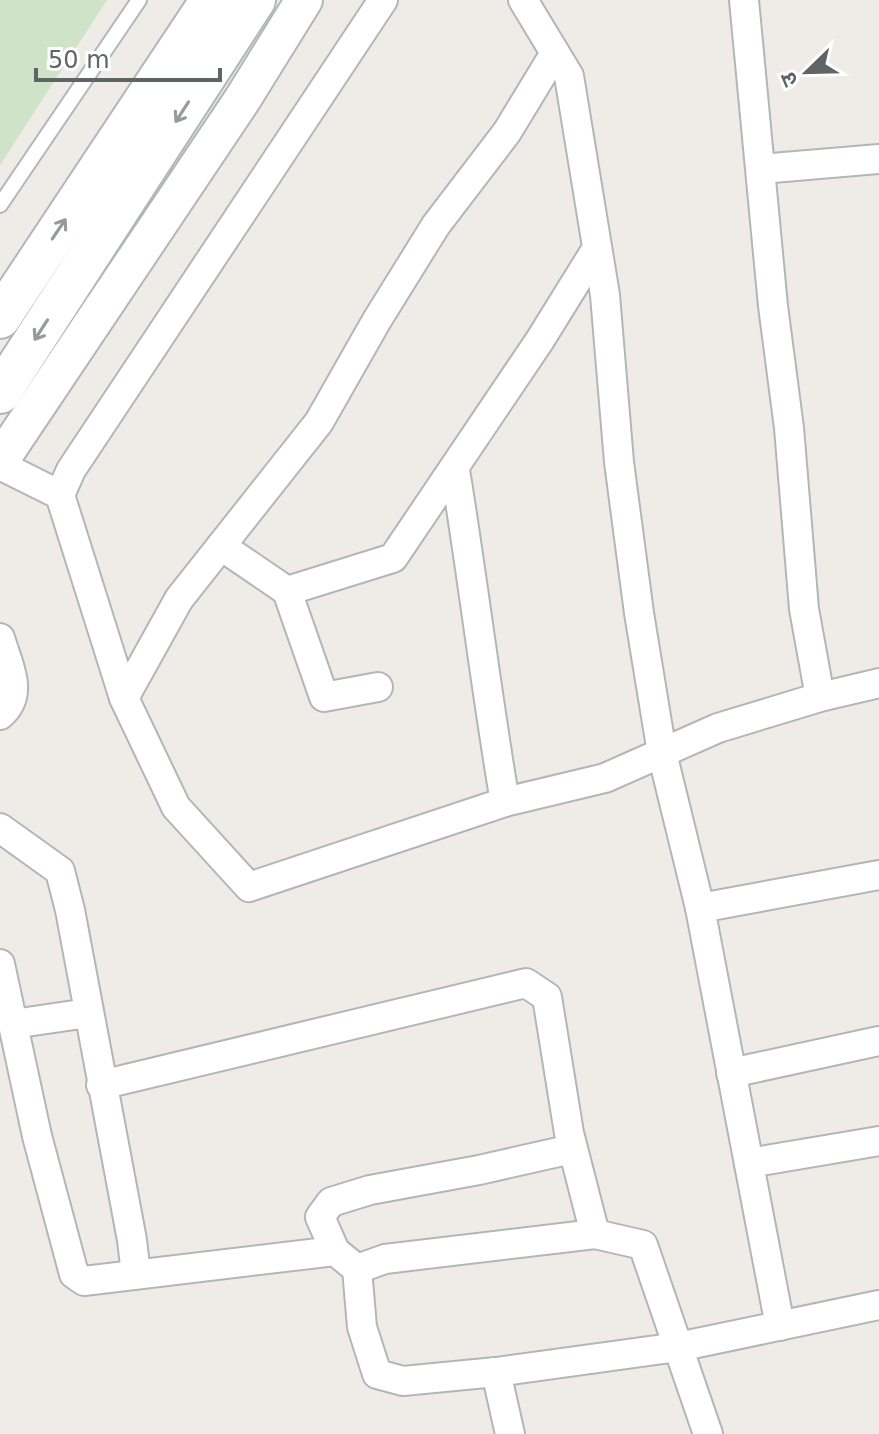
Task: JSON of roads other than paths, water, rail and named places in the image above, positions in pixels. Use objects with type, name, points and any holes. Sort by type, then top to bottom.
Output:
[{"type":"main road","points":[[0,318],[211,0]]},
{"type":"main road","points":[[0,393],[255,0]]},
{"type":"street","points":[[60,495],[0,463],[242,100],[304,0]]},
{"type":"street","points":[[383,0],[71,470],[60,495],[124,698],[176,807],[249,887],[505,802],[605,778],[718,728],[879,683]]},
{"type":"street","points":[[523,0],[569,76],[605,295],[625,508],[662,753],[700,908],[780,1326]]},
{"type":"street","points":[[744,0],[773,306],[789,428],[804,609],[820,697]]},
{"type":"street","points":[[124,698],[179,599],[319,422],[436,225],[507,132],[555,53]]},
{"type":"street","points":[[761,169],[879,159]]},
{"type":"street","points":[[287,591],[393,558],[455,470],[597,248]]},
{"type":"street","points":[[455,470],[505,802]]},
{"type":"street","points":[[221,546],[287,591],[324,697],[378,687]]},
{"type":"street","points":[[0,638],[14,691],[11,706],[0,715]]},
{"type":"street","points":[[0,828],[60,871],[70,910],[136,1274]]},
{"type":"street","points":[[700,908],[879,875]]},
{"type":"street","points":[[0,964],[37,1136],[74,1274],[84,1281],[136,1274],[385,1259],[595,1234],[643,1245],[708,1434]]},
{"type":"street","points":[[101,1085],[526,983],[547,997],[572,1149],[595,1234]]},
{"type":"street","points":[[13,1024],[88,1013]]},
{"type":"street","points":[[731,1073],[879,1041]]},
{"type":"street","points":[[749,1163],[879,1141]]},
{"type":"street","points":[[572,1149],[370,1190],[331,1202],[320,1217],[346,1260],[377,1374],[403,1381],[496,1372],[678,1347],[879,1305]]},
{"type":"street","points":[[496,1372],[510,1434]]},
{"type":"lane","points":[[0,205],[139,0]]}]
